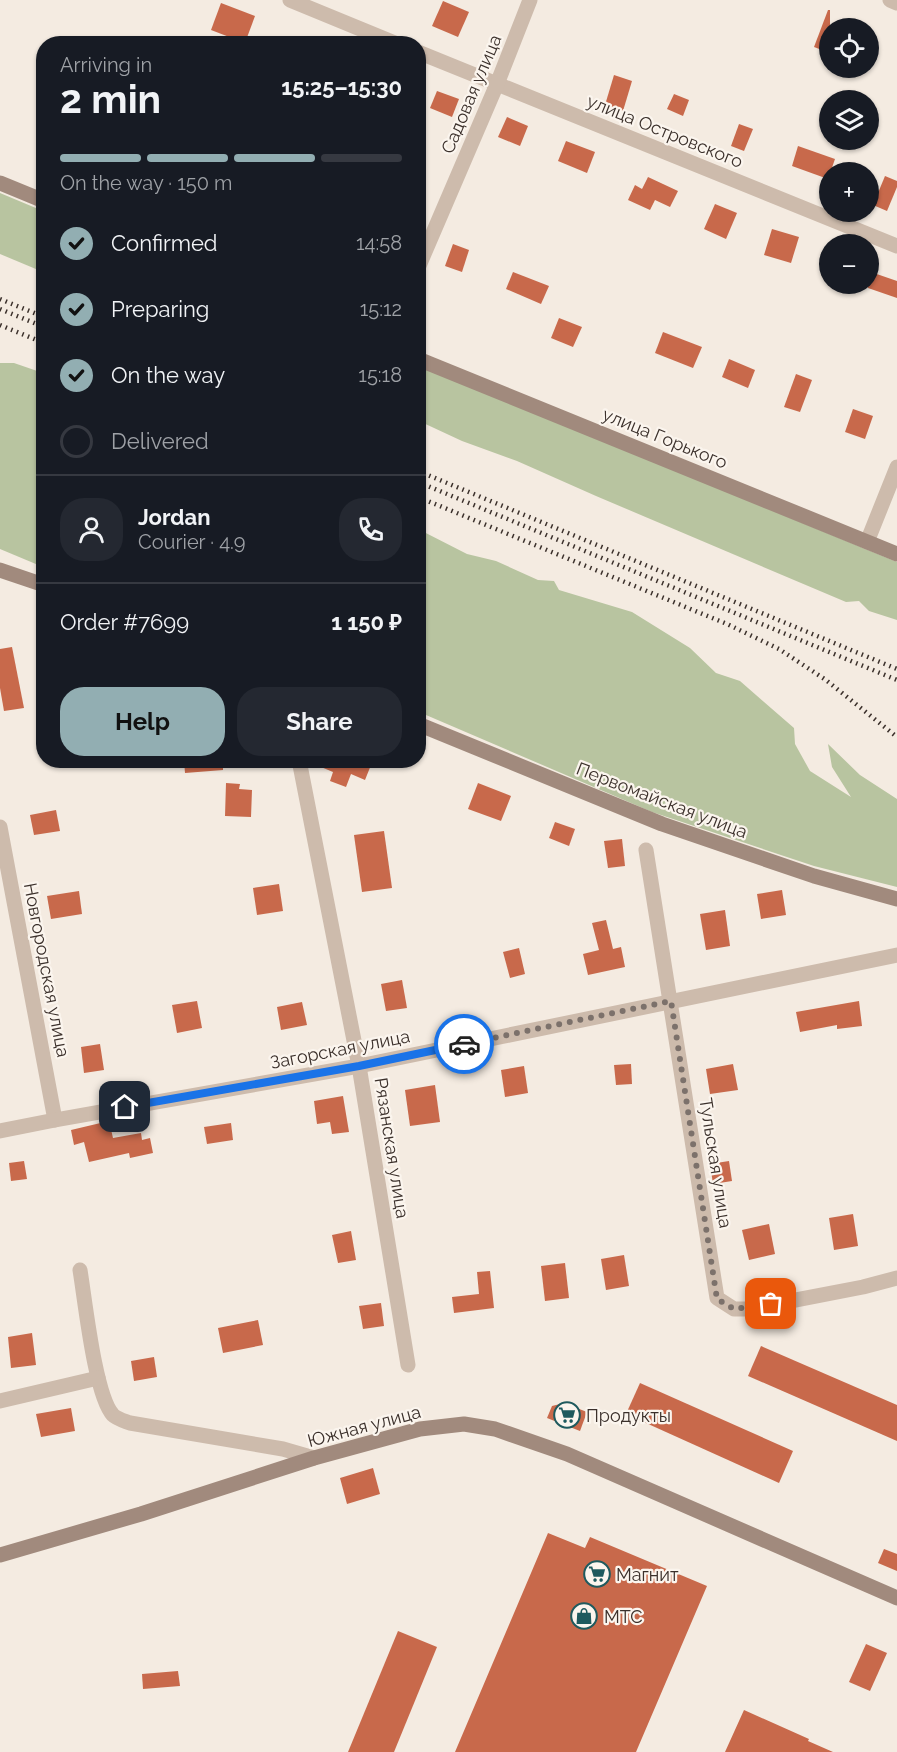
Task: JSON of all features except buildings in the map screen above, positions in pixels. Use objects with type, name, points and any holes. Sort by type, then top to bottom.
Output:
[{"type":"street","points":[[290,0],[378,36]]},
{"type":"street","name":"Садовая улица","points":[[426,249],[497,84],[530,0]]},
{"type":"street","points":[[890,0],[897,3]]},
{"type":"street","name":"улица Островского","points":[[426,55],[897,246]]},
{"type":"street","points":[[0,183],[36,198]]},
{"type":"street","name":"улица Горького","points":[[426,362],[897,554]]},
{"type":"street","points":[[867,542],[897,466]]},
{"type":"street","points":[[0,570],[36,582]]},
{"type":"street","name":"Первомайская улица","points":[[426,727],[662,824],[814,876],[897,899]]},
{"type":"street","name":"Рязанская улица","points":[[301,768],[359,1066],[408,1365]]},
{"type":"street","name":"Новгородская улица","points":[[0,827],[55,1120]]},
{"type":"street","name":"Тульская улица","points":[[646,850],[717,1299],[734,1309],[748,1309],[863,1287],[897,1278]]},
{"type":"street","name":"Загорская улица","points":[[0,1131],[359,1066],[897,956]]},
{"type":"street","points":[[80,1270],[98,1378],[104,1401],[114,1417],[130,1423],[283,1449],[314,1458]]},
{"type":"street","points":[[0,1401],[98,1378]]},
{"type":"street","name":"Южная улица","points":[[0,1556],[141,1514],[314,1458],[420,1429],[464,1424],[495,1429],[567,1454],[897,1598]]},
{"type":"green space","points":[[0,193],[36,208],[36,269],[0,254]]},
{"type":"green space","points":[[0,363],[14,363],[36,371],[36,564],[0,549]]},
{"type":"green space","points":[[426,367],[897,562],[897,620],[869,611],[859,601],[846,602],[517,461],[462,441],[426,424]]},
{"type":"green space","points":[[426,533],[467,554],[496,561],[538,580],[554,581],[559,590],[632,612],[690,648],[716,673],[740,681],[794,728],[795,744],[810,771],[851,797],[832,767],[828,744],[860,775],[897,799],[897,887],[814,866],[652,812],[426,715]]},
{"type":"railway","points":[[0,299],[36,314]]},
{"type":"railway","points":[[0,309],[36,324]]},
{"type":"railway","points":[[0,325],[36,340]]},
{"type":"railway","points":[[426,474],[897,669]]},
{"type":"railway","points":[[426,485],[897,680]]},
{"type":"railway","points":[[426,500],[727,624],[779,649],[826,680],[897,737]]},
{"type":"way so far","points":[[464,1044],[671,1001],[717,1299],[734,1309],[748,1309],[771,1304]]},
{"type":"place","name":"Продукты","points":[[567,1415]]},
{"type":"place","name":"Магнит","points":[[597,1574]]},
{"type":"place","name":"МТС","points":[[584,1616]]},
{"type":"route","points":[[125,1107],[359,1066],[464,1044]]}]
